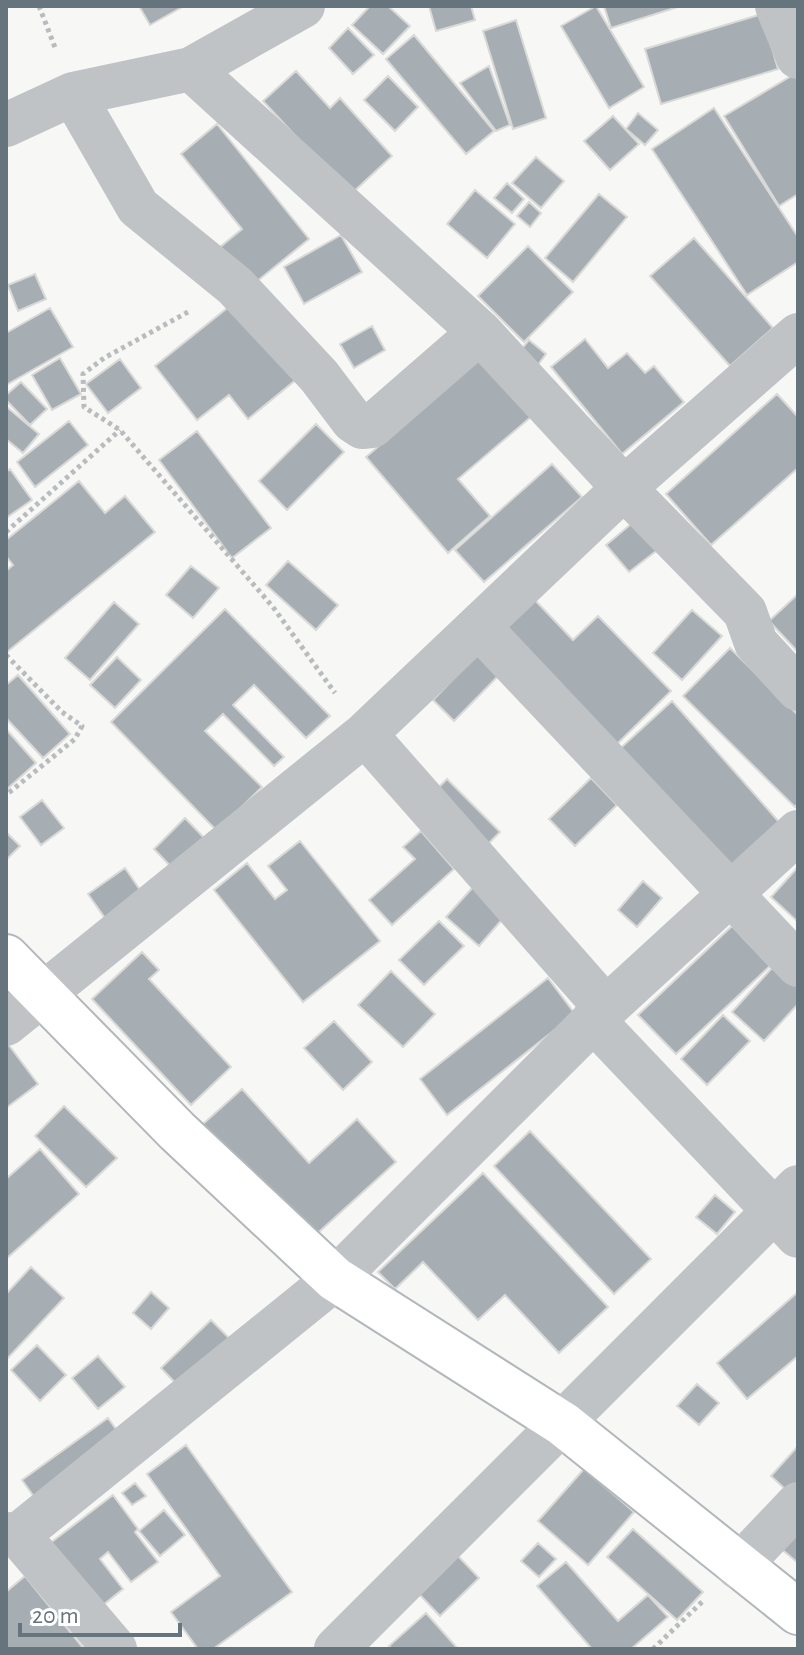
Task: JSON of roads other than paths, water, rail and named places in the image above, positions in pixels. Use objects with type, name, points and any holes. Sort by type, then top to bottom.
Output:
[{"type":"street","points":[[6,125],[73,94],[191,69],[303,6]]},
{"type":"street","points":[[777,6],[798,57]]},
{"type":"street","points":[[191,69],[480,332],[624,488],[745,612],[756,643],[798,689]]},
{"type":"street","points":[[73,94],[138,207],[235,286],[319,376],[353,421],[362,427],[372,426],[480,332]]},
{"type":"street","points":[[6,1024],[365,734],[624,488],[793,350]]},
{"type":"street","points":[[479,627],[798,965]]},
{"type":"street","points":[[336,1649],[563,1424],[790,1211],[600,1014],[365,734]]},
{"type":"street","points":[[115,1649],[12,1535],[335,1279],[600,1014],[798,832]]},
{"type":"street","points":[[6,957],[177,1131],[335,1279],[563,1424],[798,1612]]},
{"type":"street","points":[[738,1567],[798,1504]]}]
